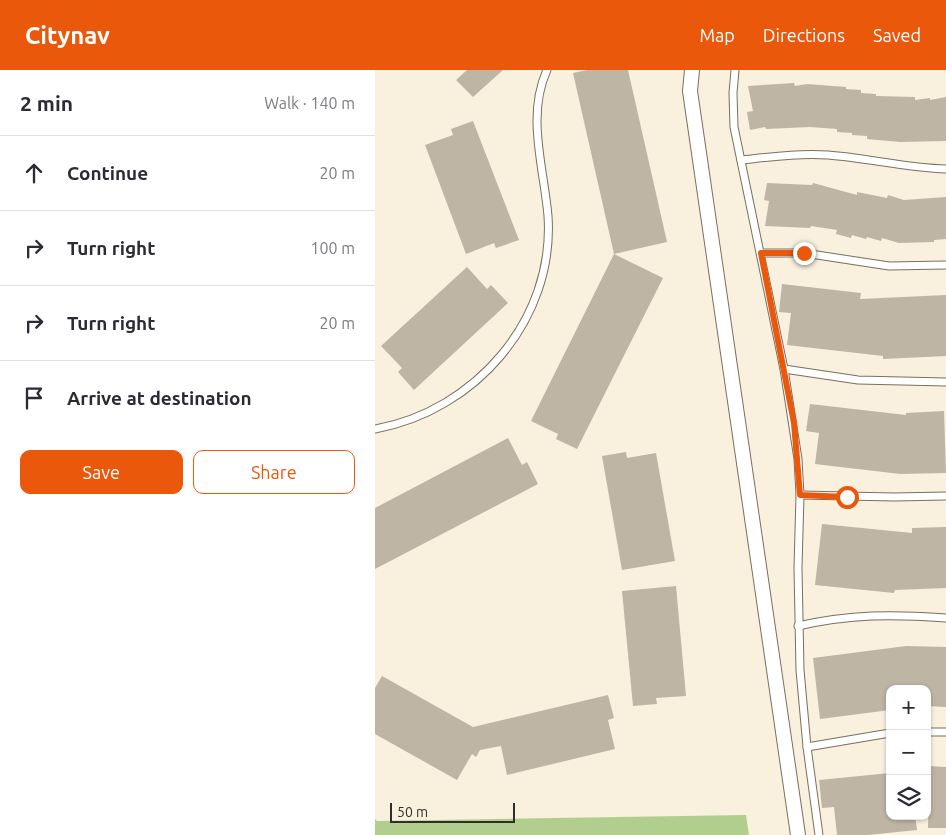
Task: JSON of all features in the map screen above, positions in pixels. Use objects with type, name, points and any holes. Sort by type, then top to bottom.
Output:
[{"type":"street","points":[[692,70],[690,92],[798,835]]},
{"type":"lane","points":[[375,430],[410,421],[431,412],[468,389],[500,359],[524,322],[540,282],[547,239],[548,217],[537,124],[539,94],[547,70]]},
{"type":"lane","points":[[735,70],[733,93],[734,127],[794,423],[800,495],[798,626],[807,747],[819,835]]},
{"type":"lane","points":[[741,160],[784,155],[828,155],[912,168],[946,169]]},
{"type":"lane","points":[[761,253],[804,253],[889,266],[946,265]]},
{"type":"lane","points":[[784,369],[858,380],[946,382]]},
{"type":"lane","points":[[800,495],[946,496]]},
{"type":"lane","points":[[798,626],[836,618],[874,614],[946,618]]},
{"type":"lane","points":[[931,732],[946,732]]},
{"type":"lane","points":[[807,747],[886,734]]},
{"type":"green space","points":[[746,815],[749,835],[375,835],[375,819],[377,821]]},
{"type":"building","points":[[467,70],[503,70],[473,97],[456,80]]},
{"type":"building","points":[[587,70],[628,70],[667,242],[614,254],[573,73]]},
{"type":"building","points":[[794,83],[795,86],[807,84],[846,87],[846,89],[861,90],[861,93],[876,94],[876,96],[915,97],[915,100],[946,97],[946,141],[900,142],[867,139],[867,136],[837,132],[837,129],[810,127],[766,129],[765,127],[750,130],[747,112],[753,111],[748,86]]},
{"type":"building","points":[[473,121],[519,240],[496,248],[494,243],[466,254],[425,145],[453,135],[451,129]]},
{"type":"building","points":[[767,183],[812,185],[813,183],[857,195],[857,192],[887,198],[888,195],[904,200],[946,197],[946,239],[934,240],[934,242],[899,243],[882,238],[881,241],[852,235],[851,238],[836,234],[837,230],[811,226],[810,228],[765,226],[769,201],[764,200]]},
{"type":"building","points":[[614,254],[663,278],[577,449],[556,439],[558,434],[531,421]]},
{"type":"building","points":[[467,267],[487,289],[491,285],[508,303],[414,390],[398,372],[402,368],[381,346]]},
{"type":"building","points":[[782,284],[861,293],[860,299],[946,295],[946,356],[883,359],[883,356],[787,345],[791,313],[779,312]]},
{"type":"building","points":[[810,404],[906,415],[906,413],[944,411],[946,473],[900,474],[815,464],[819,433],[806,431]]},
{"type":"building","points":[[508,438],[522,465],[527,462],[538,484],[375,569],[375,508]]},
{"type":"building","points":[[626,452],[627,458],[656,453],[675,561],[622,570],[602,456]]},
{"type":"building","points":[[822,524],[912,533],[912,528],[946,527],[946,588],[895,590],[894,593],[815,585]]},
{"type":"building","points":[[676,586],[686,696],[656,698],[657,704],[633,706],[622,591]]},
{"type":"building","points":[[906,646],[946,647],[946,707],[931,706],[931,685],[886,685],[886,711],[820,719],[813,658]]},
{"type":"building","points":[[382,676],[473,727],[608,695],[614,718],[608,720],[615,749],[507,775],[501,746],[480,750],[476,757],[472,754],[457,780],[375,734],[375,688]]},
{"type":"building","points":[[931,766],[946,767],[946,828],[928,828],[928,820],[931,820]]},
{"type":"building","points":[[886,773],[886,820],[916,820],[917,830],[868,835],[837,835],[834,807],[822,808],[819,780]]},
{"type":"route","points":[[804,253],[761,253],[794,423],[800,495],[847,497]]}]
